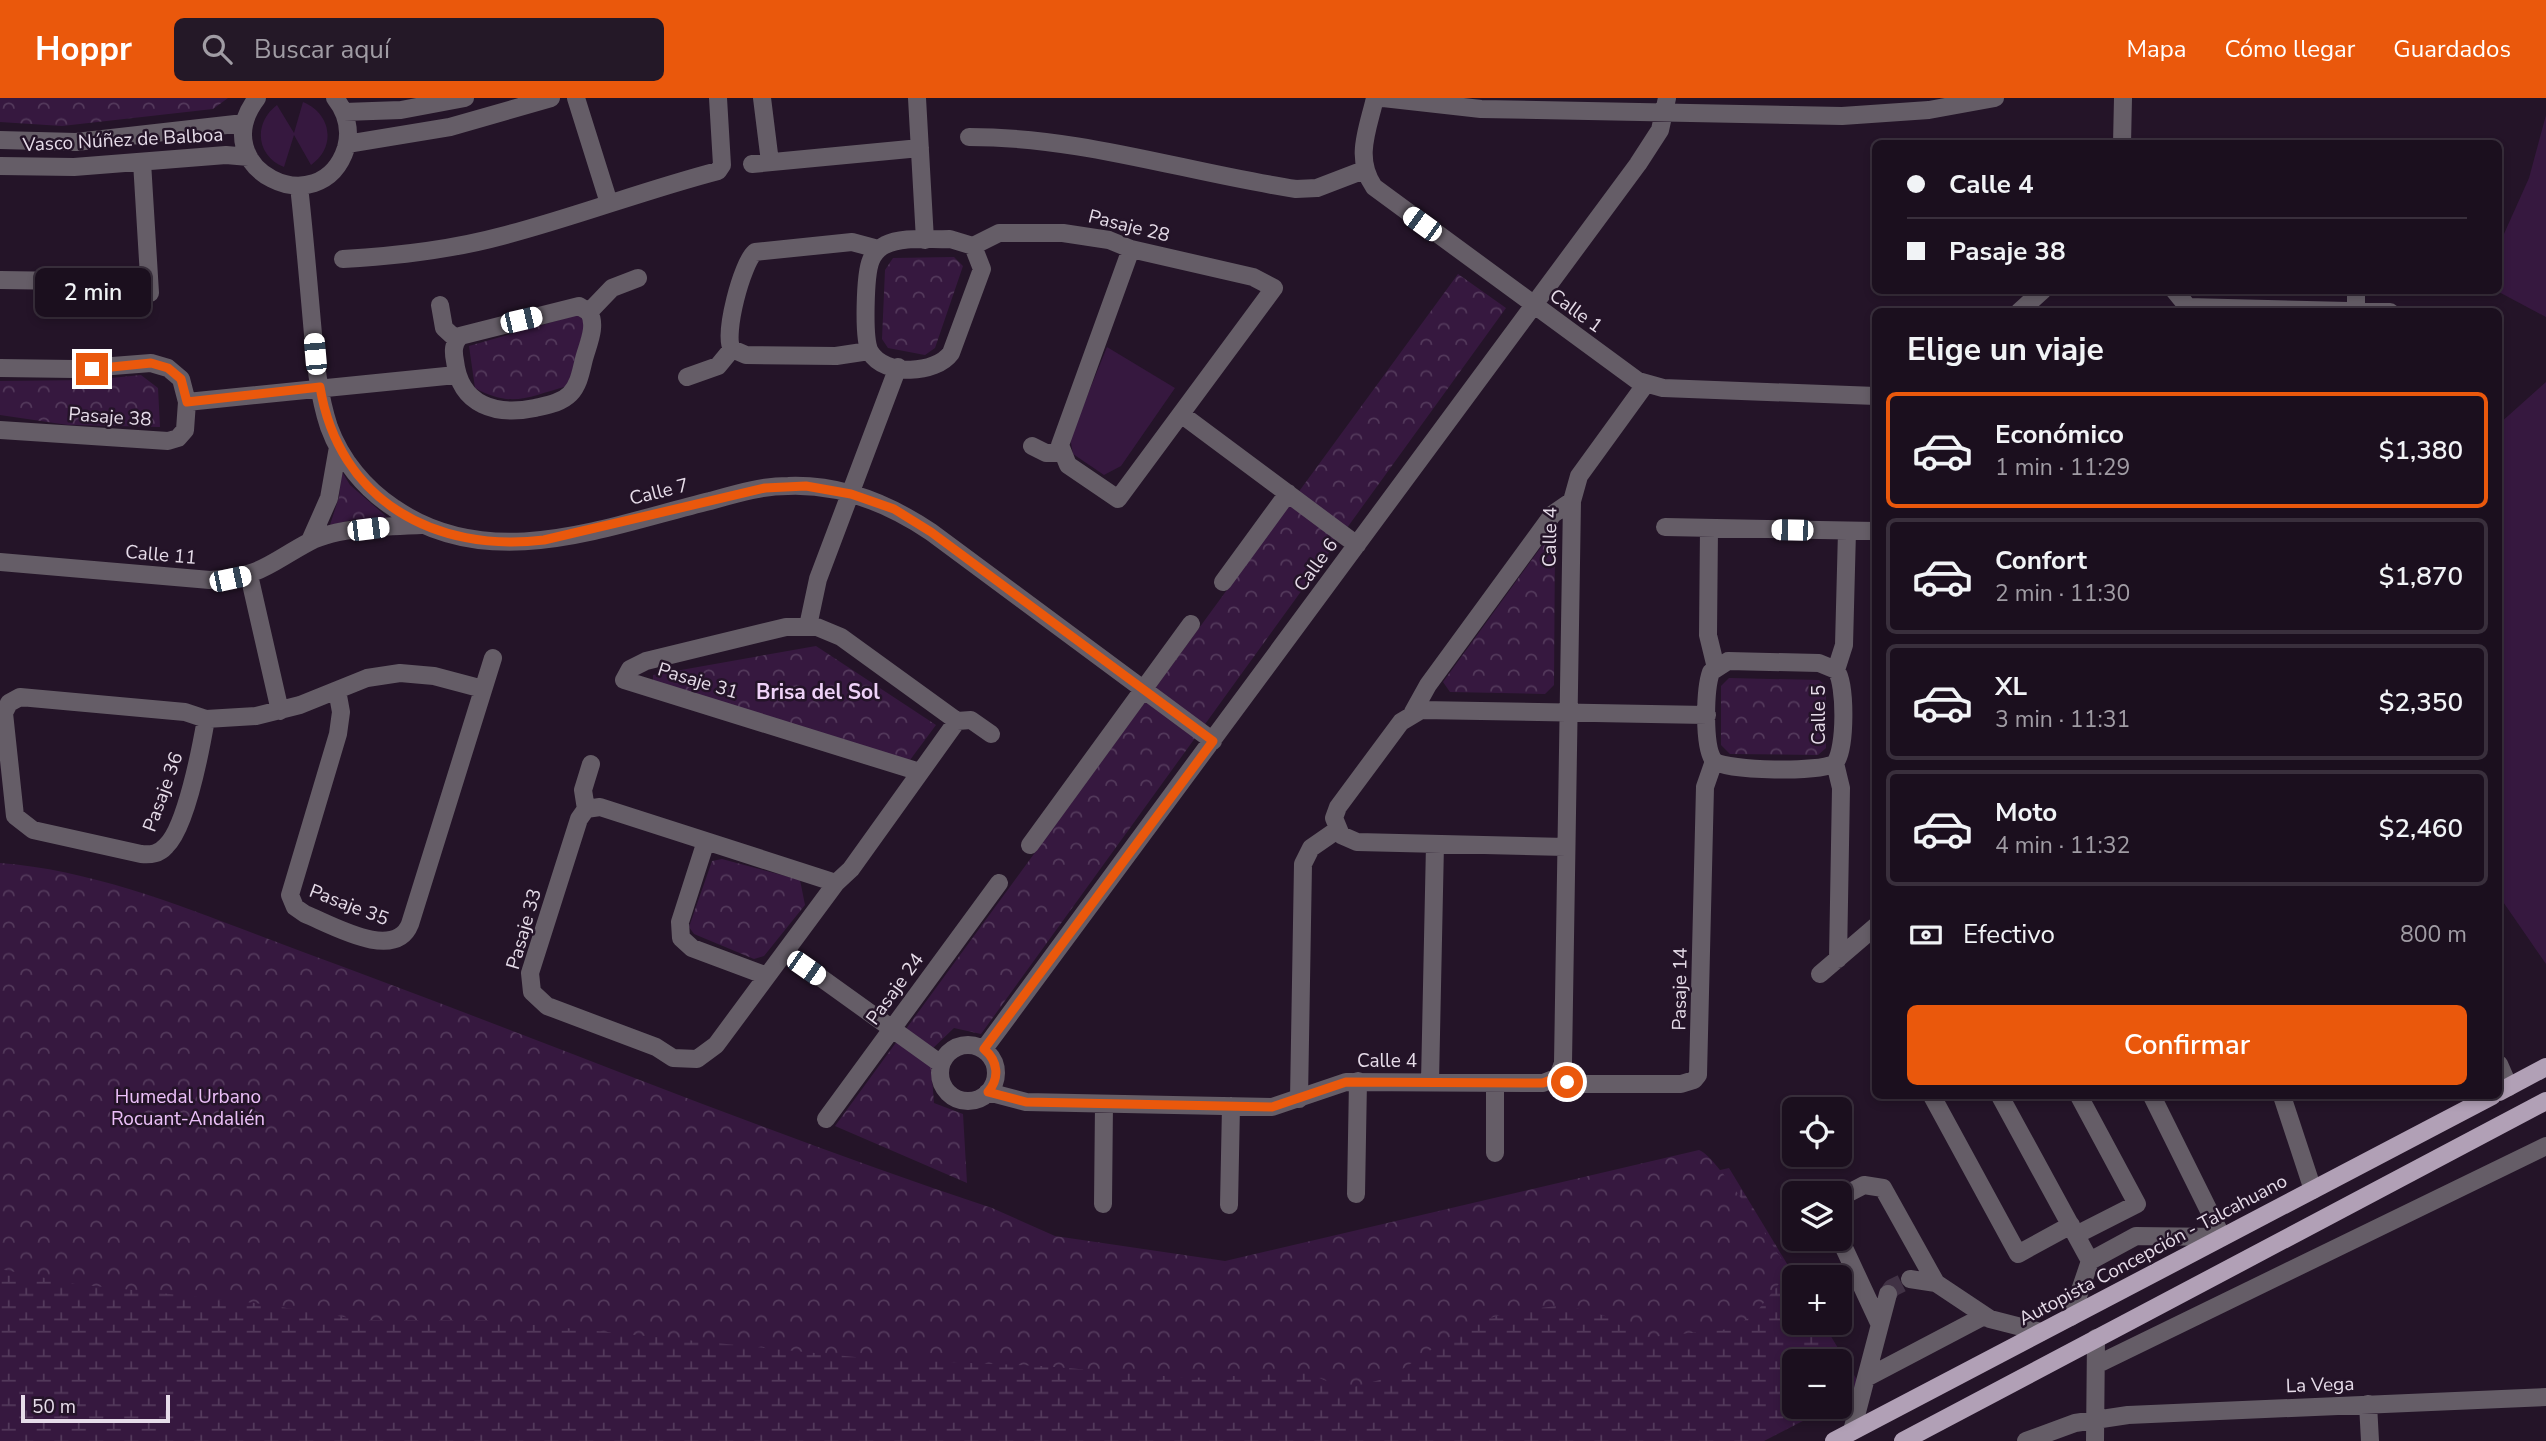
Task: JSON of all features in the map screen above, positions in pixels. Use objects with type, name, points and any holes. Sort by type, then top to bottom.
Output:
[{"type":"main road","points":[[2504,1089],[2546,1067]]},
{"type":"main road","name":"Autopista Concepción - Talcahuano","points":[[1834,1441],[2486,1099]]},
{"type":"main road","points":[[1903,1441],[2546,1101]]},
{"type":"street","points":[[257,98],[244,122],[244,140],[249,157],[270,179],[299,186],[316,182],[330,173],[341,159],[347,144],[339,105],[401,110],[466,98]]},
{"type":"street","points":[[347,144],[450,127],[551,98]]},
{"type":"street","points":[[576,98],[609,203]]},
{"type":"street","points":[[343,259],[387,257],[474,243],[720,169],[718,98]]},
{"type":"street","points":[[762,98],[761,163],[920,148]]},
{"type":"street","points":[[917,98],[925,240]]},
{"type":"street","points":[[969,137],[1028,138],[1075,143],[1296,189],[1326,185],[1364,170],[1363,146],[1375,98]]},
{"type":"street","points":[[1383,98],[1453,108],[1667,106],[1874,116],[1996,98]]},
{"type":"street","points":[[2122,140],[2123,98]]},
{"type":"street","name":"Calle 6","points":[[984,1049],[1647,152],[1667,106]]},
{"type":"street","name":"Vasco Núñez de Balboa","points":[[0,139],[76,142],[244,122]]},
{"type":"street","name":"Vasco Núñez de Balboa","points":[[0,166],[74,167],[226,155],[249,157]]},
{"type":"street","points":[[0,280],[149,284],[142,162]]},
{"type":"street","name":"Calle 1","points":[[1364,170],[1381,194],[1646,384],[1663,388],[1872,396]]},
{"type":"street","name":"Calle 7","points":[[299,186],[320,387],[330,428],[338,447],[374,493],[421,525],[468,540],[519,543],[569,536],[765,488],[806,486],[851,494],[894,509],[922,526],[1213,741]]},
{"type":"street","name":"Pasaje 28","points":[[973,246],[999,233],[1034,231],[1109,240],[1131,249],[1253,277],[1274,288],[1181,414]]},
{"type":"street","points":[[958,239],[973,246],[981,261],[981,276],[946,360],[931,369],[898,367],[878,360],[870,351],[866,335],[869,274],[871,260],[878,249],[892,242],[925,240],[958,239]]},
{"type":"street","points":[[870,351],[823,356],[746,355],[732,349],[727,335],[745,267],[755,252],[852,242],[878,249]]},
{"type":"street","points":[[1131,249],[1062,437],[1061,453],[1068,465],[1118,499],[1181,414],[1357,545]]},
{"type":"street","points":[[589,312],[612,288],[638,278]]},
{"type":"street","points":[[2023,308],[2039,294]]},
{"type":"street","points":[[2177,294],[2189,308]]},
{"type":"street","points":[[440,305],[444,328],[457,340]]},
{"type":"street","points":[[573,307],[589,312],[592,328],[578,381],[562,400],[518,411],[499,412],[473,399],[456,375],[454,352],[457,340],[464,334],[573,307]]},
{"type":"street","points":[[687,377],[718,366],[732,349]]},
{"type":"street","points":[[0,368],[74,369],[160,364],[181,379],[187,402],[456,375]]},
{"type":"street","points":[[898,367],[814,590],[808,626],[826,629],[957,721],[971,720],[991,734]]},
{"type":"street","name":"Calle 4","points":[[941,1064],[941,1082],[952,1096],[971,1101],[988,1092],[1015,1101],[1104,1104],[1272,1107],[1333,1084],[1358,1081],[1548,1083],[1558,1077],[1563,1063],[1572,500],[1579,476],[1646,384]]},
{"type":"street","name":"Pasaje 38","points":[[0,430],[168,441],[178,438],[185,430],[187,402]]},
{"type":"street","points":[[1032,446],[1046,453],[1061,453]]},
{"type":"street","points":[[310,541],[329,498],[338,447]]},
{"type":"street","points":[[1223,582],[1287,493]]},
{"type":"street","points":[[1566,846],[1351,842],[1337,830],[1334,818],[1338,807],[1401,722],[1413,712],[1428,685],[1553,514],[1572,500]]},
{"type":"street","name":"Calle 11","points":[[0,562],[210,580],[248,575],[281,562],[310,541],[368,529],[421,525]]},
{"type":"street","points":[[1665,527],[1872,531]]},
{"type":"street","points":[[1709,528],[1708,635],[1716,667],[1709,678],[1707,715],[1708,751],[1714,761]]},
{"type":"street","points":[[1836,670],[1844,645],[1847,531]]},
{"type":"street","points":[[248,575],[280,710]]},
{"type":"street","points":[[1030,845],[1191,624]]},
{"type":"street","name":"Pasaje 31","points":[[808,626],[775,629],[646,661],[630,669],[624,681],[920,772]]},
{"type":"street","name":"Pasaje 35","points":[[337,690],[340,723],[290,895],[295,907],[305,914],[385,943],[399,940],[410,925],[493,658]]},
{"type":"street","name":"Calle 5","points":[[1714,761],[1731,767],[1820,768],[1835,763],[1842,748],[1843,689],[1836,670],[1819,663],[1728,661],[1716,667]]},
{"type":"street","points":[[206,719],[280,710],[367,678],[400,673],[434,676],[483,689]]},
{"type":"street","name":"Pasaje 36","points":[[5,696],[33,696],[185,712],[206,719],[193,779],[172,839],[164,848],[147,855],[33,830],[20,822],[13,808],[5,732],[5,696]]},
{"type":"street","points":[[1413,712],[1430,709],[1707,715]]},
{"type":"street","points":[[706,841],[680,922],[681,938],[692,948],[767,976],[836,883],[851,869],[957,721]]},
{"type":"street","name":"Pasaje 14","points":[[1558,1077],[1580,1084],[1681,1084],[1694,1080],[1698,1074],[1705,787],[1714,761]]},
{"type":"street","points":[[1835,763],[1841,788],[1838,954]]},
{"type":"street","name":"Pasaje 33","points":[[591,764],[583,790],[586,809],[579,819],[530,973],[532,992],[547,1006],[656,1047],[673,1058],[689,1060],[711,1051],[767,976]]},
{"type":"street","points":[[586,809],[600,807],[836,883]]},
{"type":"street","points":[[1299,1099],[1303,864],[1311,848],[1337,830]]},
{"type":"street","points":[[1430,1082],[1435,844]]},
{"type":"street","name":"Pasaje 24","points":[[826,1119],[999,883]]},
{"type":"street","points":[[1820,974],[1838,954],[1872,929]]},
{"type":"street","points":[[785,952],[941,1064],[955,1047],[970,1044],[984,1049],[996,1070],[995,1082],[988,1092]]},
{"type":"street","points":[[1356,1194],[1358,1081]]},
{"type":"street","points":[[1494,1083],[1495,1153]]},
{"type":"street","points":[[1934,1099],[2018,1254],[2137,1204],[2081,1099]]},
{"type":"street","points":[[2004,1099],[2090,1261]]},
{"type":"street","points":[[2071,1317],[2090,1261],[2136,1236],[2222,1237],[2153,1099]]},
{"type":"street","points":[[2283,1099],[2313,1189]]},
{"type":"street","points":[[1103,1204],[1104,1104]]},
{"type":"street","points":[[1229,1205],[1231,1106]]},
{"type":"street","points":[[2096,1365],[2546,1146]]},
{"type":"street","points":[[1852,1191],[1864,1185],[1883,1188],[1936,1283]]},
{"type":"street","points":[[1846,1251],[1880,1323]]},
{"type":"street","points":[[1910,1279],[1936,1283],[1984,1316],[2003,1324],[2041,1332]]},
{"type":"street","points":[[1852,1431],[1888,1294]]},
{"type":"street","points":[[1866,1378],[1984,1316]]},
{"type":"street","points":[[2095,1441],[2096,1338]]},
{"type":"street","name":"La Vega","points":[[2026,1441],[2057,1428],[2095,1419],[2546,1397]]},
{"type":"street","points":[[2368,1404],[2370,1441]]},
{"type":"green space","points":[[0,98],[228,98],[213,109],[62,126],[0,122]]},
{"type":"green space","points":[[303,102],[320,114],[325,122],[325,149],[311,165],[294,135],[284,167],[275,162],[263,147],[261,130],[269,112],[277,105],[294,133]]},
{"type":"green space","points":[[2546,115],[2546,317],[2502,294],[2502,238],[2529,178]]},
{"type":"green space","points":[[954,257],[963,266],[935,348],[925,355],[888,348],[882,339],[885,270],[893,258]]},
{"type":"green space","points":[[1458,274],[1506,308],[981,1034],[954,1028],[930,1051],[934,1103],[963,1114],[967,1183],[835,1126]]},
{"type":"green space","points":[[577,315],[586,321],[568,386],[521,399],[500,398],[475,388],[469,346]]},
{"type":"green space","points":[[1107,347],[1175,388],[1121,466],[1104,475],[1073,454],[1070,438]]},
{"type":"green space","points":[[141,375],[158,388],[160,427],[68,425],[0,415],[0,381],[91,380]]},
{"type":"green space","points":[[2546,382],[2546,964],[2502,900],[2502,421]]},
{"type":"green space","points":[[342,472],[350,485],[388,518],[356,519],[330,525],[339,497]]},
{"type":"green space","points":[[1549,536],[1555,539],[1554,685],[1545,694],[1450,692],[1443,682]]},
{"type":"green space","points":[[816,646],[936,725],[910,760],[653,683],[653,675]]},
{"type":"green space","points":[[1729,678],[1819,680],[1826,686],[1826,748],[1818,755],[1730,754],[1721,745],[1721,686]]},
{"type":"green space","points":[[722,859],[800,880],[805,905],[764,956],[754,959],[694,934],[689,927],[712,861]]},
{"type":"green space","name":"Humedal Urbano Rocuant-Andalién","points":[[0,863],[78,875],[192,910],[733,1115],[992,1208],[1055,1236],[1225,1261],[1699,1150],[1718,1168],[1786,1265],[1782,1265],[1782,1280],[1754,1315],[1729,1329],[1642,1338],[1605,1316],[1565,1305],[1515,1311],[1469,1324],[1391,1377],[1346,1389],[1307,1373],[1188,1378],[1042,1366],[875,1359],[486,1320],[363,1320],[255,1303],[75,1284],[0,1269]]},
{"type":"green space","name":"Humedal Urbano Rocuant-Andalién","points":[[0,865],[1037,1249],[1206,1286],[1729,1168],[1788,1265],[1782,1265],[1782,1335],[1830,1335],[1839,1349],[1782,1349],[1782,1419],[1807,1419],[1764,1441],[0,1441]]},
{"type":"green space","name":"Humedal Urbano Rocuant-Andalién","points":[[1852,1372],[1863,1390],[1852,1396]]},
{"type":"tunnel","points":[[1888,1294],[1892,1288],[1910,1279]]},
{"type":"district","name":"Brisa del Sol","points":[[818,692]]},
{"type":"route","points":[[92,369],[160,364],[181,379],[185,386],[187,402],[320,387],[330,428],[338,447],[349,465],[374,493],[421,525],[468,540],[519,543],[569,536],[765,488],[806,486],[830,489],[874,501],[894,509],[931,532],[1213,741],[984,1049],[992,1058],[996,1070],[995,1082],[988,1092],[1005,1099],[1026,1102],[1272,1107],[1291,1102],[1324,1087],[1346,1082],[1548,1083],[1558,1077],[1567,1082]]}]
